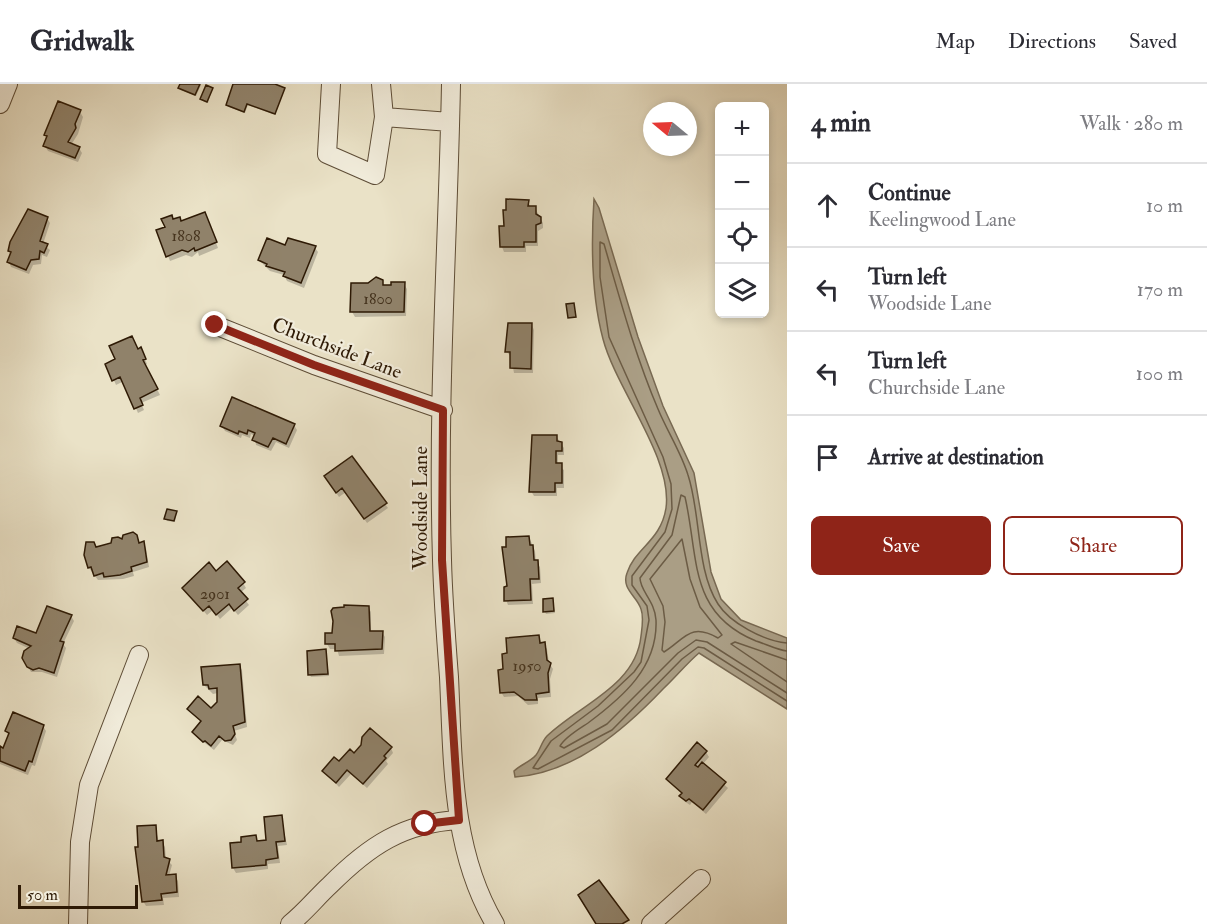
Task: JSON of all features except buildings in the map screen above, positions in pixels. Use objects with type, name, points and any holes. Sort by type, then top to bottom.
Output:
[{"type":"street","points":[[0,104],[8,84]]},
{"type":"street","points":[[331,84],[327,154],[375,176],[384,117],[381,84]]},
{"type":"street","name":"Woodside Lane","points":[[451,84],[443,410],[442,560],[459,820],[472,878],[495,924]]},
{"type":"street","points":[[384,117],[450,122]]},
{"type":"street","name":"Churchside Lane","points":[[215,325],[314,365],[443,410]]},
{"type":"street","points":[[78,924],[80,842],[89,785],[139,654]]},
{"type":"street","points":[[290,924],[329,885],[379,842],[425,824],[459,820]]},
{"type":"street","points":[[651,924],[701,879]]},
{"type":"water","points":[[594,199],[599,208],[638,337],[663,406],[694,473],[711,572],[721,599],[741,620],[787,638],[787,709],[699,653],[632,719],[596,747],[558,767],[537,774],[515,777],[514,771],[536,755],[547,736],[604,693],[629,668],[637,653],[643,619],[639,604],[626,584],[627,573],[636,557],[659,529],[666,508],[666,488],[661,468],[653,446],[610,359],[599,322],[593,269]]},
{"type":"route","points":[[215,325],[314,365],[443,410],[442,560],[453,758],[459,820],[425,824]]}]
